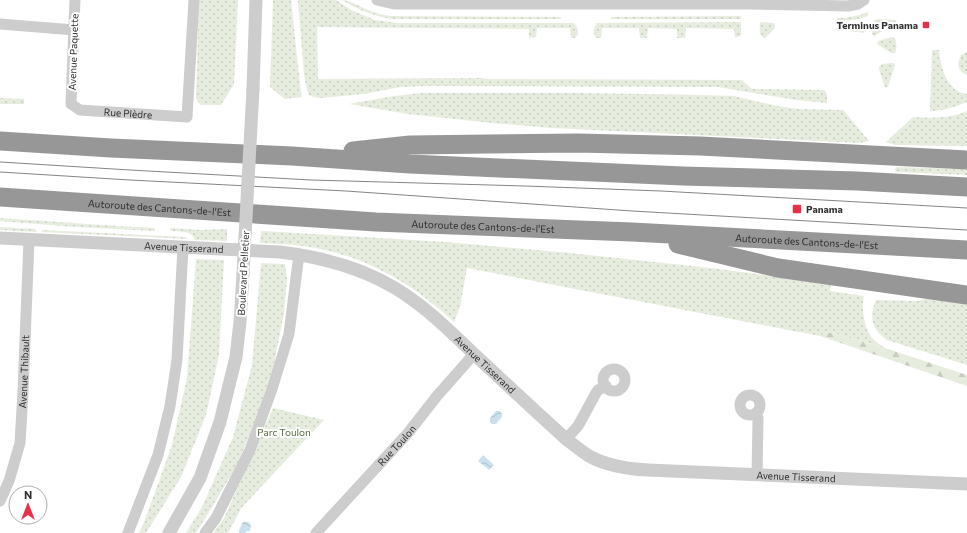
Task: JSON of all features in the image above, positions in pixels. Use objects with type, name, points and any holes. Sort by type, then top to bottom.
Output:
[{"type":"highway","points":[[0,141],[118,149],[292,156],[418,164],[857,181],[967,187]]},
{"type":"highway","points":[[292,156],[410,146],[578,143],[700,146],[938,159],[967,158]]},
{"type":"highway","name":"Autoroute des Cantons-de-l'Est","points":[[0,197],[376,222],[632,232],[967,250]]},
{"type":"highway","points":[[632,232],[778,268],[967,295]]},
{"type":"street","name":"Avenue Paquette","points":[[71,104],[75,0]]},
{"type":"street","name":"Rue Plèdre","points":[[71,104],[80,110],[187,117],[194,0]]},
{"type":"street","name":"Boulevard Pelletier","points":[[169,533],[200,478],[220,422],[236,357],[243,274],[253,89],[256,0]]},
{"type":"street","points":[[377,0],[394,4],[727,4],[848,6],[858,4],[864,0]]},
{"type":"street","points":[[0,24],[74,30]]},
{"type":"street","name":"Avenue Tisserand","points":[[0,238],[280,252],[298,254],[350,267],[397,289],[426,310],[566,439],[580,450],[594,459],[624,468],[967,484]]},
{"type":"street","name":"Avenue Thibault","points":[[0,501],[9,481],[20,443],[29,240]]},
{"type":"street","points":[[128,533],[158,455],[170,406],[177,360],[183,247]]},
{"type":"street","points":[[205,533],[216,518],[250,450],[272,389],[289,334],[298,254]]},
{"type":"street","name":"Rue Toulon","points":[[316,533],[404,438],[437,396],[474,354]]},
{"type":"street","points":[[566,439],[578,426],[598,390],[606,386]]},
{"type":"street","points":[[756,413],[758,421],[757,475]]},
{"type":"green space","points":[[199,0],[238,0],[234,84],[221,105],[200,105],[196,98]]},
{"type":"green space","points":[[273,0],[291,0],[302,97],[285,99],[270,87]]},
{"type":"green space","points":[[298,0],[336,0],[351,10],[375,20],[398,23],[574,23],[578,30],[578,34],[575,38],[571,38],[570,28],[537,28],[536,37],[529,38],[529,29],[317,27],[318,79],[482,78],[742,80],[752,89],[824,90],[827,94],[827,103],[796,100],[718,87],[429,86],[400,87],[364,94],[320,98],[314,97],[309,95],[304,75]]},
{"type":"green space","points":[[342,0],[350,1],[375,13],[390,16],[561,17],[561,19],[392,19],[366,12]]},
{"type":"green space","points":[[868,12],[868,16],[852,20],[837,21],[837,18],[845,18]]},
{"type":"green space","points":[[741,16],[741,19],[611,19],[611,17]]},
{"type":"green space","points":[[877,19],[896,20],[897,22],[874,36],[872,34],[873,25],[874,21]]},
{"type":"green space","points":[[741,22],[741,35],[738,37],[735,37],[734,29],[686,28],[685,38],[677,38],[677,29],[648,28],[647,38],[640,38],[639,28],[602,28],[601,38],[596,38],[594,32],[597,23]]},
{"type":"green space","points":[[760,22],[775,24],[775,28],[765,38],[760,34]]},
{"type":"green space","points":[[861,23],[865,32],[864,33],[844,30],[841,28],[843,25]]},
{"type":"green space","points":[[892,37],[895,39],[896,43],[895,53],[891,53],[877,44],[878,41]]},
{"type":"green space","points":[[932,50],[939,50],[942,67],[946,78],[949,83],[959,92],[967,94],[967,102],[958,106],[930,111]]},
{"type":"green space","points":[[967,52],[967,75],[961,71],[959,61],[961,55]]},
{"type":"green space","points":[[894,63],[895,65],[886,88],[879,67],[882,64]]},
{"type":"green space","points":[[420,93],[579,93],[734,96],[777,106],[798,109],[843,110],[869,141],[859,143],[552,128],[408,114],[349,104]]},
{"type":"green space","points":[[0,98],[24,99],[24,104],[0,104]]},
{"type":"green space","points":[[967,111],[967,146],[895,145],[886,142],[913,117],[947,117]]},
{"type":"green space","points":[[896,167],[967,169],[967,175],[895,172]]},
{"type":"green space","points":[[0,218],[155,228],[155,231],[0,221]]},
{"type":"green space","points":[[0,227],[35,229],[37,232],[0,230]]},
{"type":"green space","points":[[170,228],[201,230],[227,229],[227,241],[195,240],[188,233],[171,231]]},
{"type":"green space","points":[[43,230],[186,237],[188,239],[41,232]]},
{"type":"green space","points":[[261,231],[446,242],[570,253],[711,268],[831,284],[830,291],[864,296],[863,310],[868,331],[873,339],[885,348],[836,334],[825,332],[820,336],[467,268],[460,307],[454,322],[421,294],[403,282],[365,263],[325,250],[298,245],[260,243]]},
{"type":"green space","points":[[196,259],[224,260],[219,355],[206,415],[181,477],[146,533],[139,533],[172,445],[187,378]]},
{"type":"green space","points":[[261,263],[285,264],[287,279],[284,313],[274,364],[257,417],[237,465],[196,533],[186,533],[202,507],[233,437],[252,365]]},
{"type":"green space","points":[[929,298],[967,304],[967,365],[887,340],[875,327],[872,317],[876,300],[917,301]]},
{"type":"green space","points":[[825,332],[885,348],[967,375],[967,386],[820,336]]},
{"type":"green space","name":"Parc Toulon","points":[[273,408],[324,420],[242,507],[228,533],[213,533],[224,518]]},
{"type":"water","points":[[496,411],[500,411],[502,417],[496,424],[492,424],[490,422],[490,418]]},
{"type":"water","points":[[483,455],[494,465],[489,470],[478,461]]},
{"type":"water","points":[[243,522],[249,522],[251,525],[250,531],[239,533],[239,530]]},
{"type":"tram line","points":[[0,162],[311,180],[661,191],[967,208]]},
{"type":"tram line","points":[[0,172],[346,191],[632,211],[967,230]]},
{"type":"place","name":"Terminus Panama","points":[[926,25]]},
{"type":"place","name":"Panama","points":[[797,209]]}]
